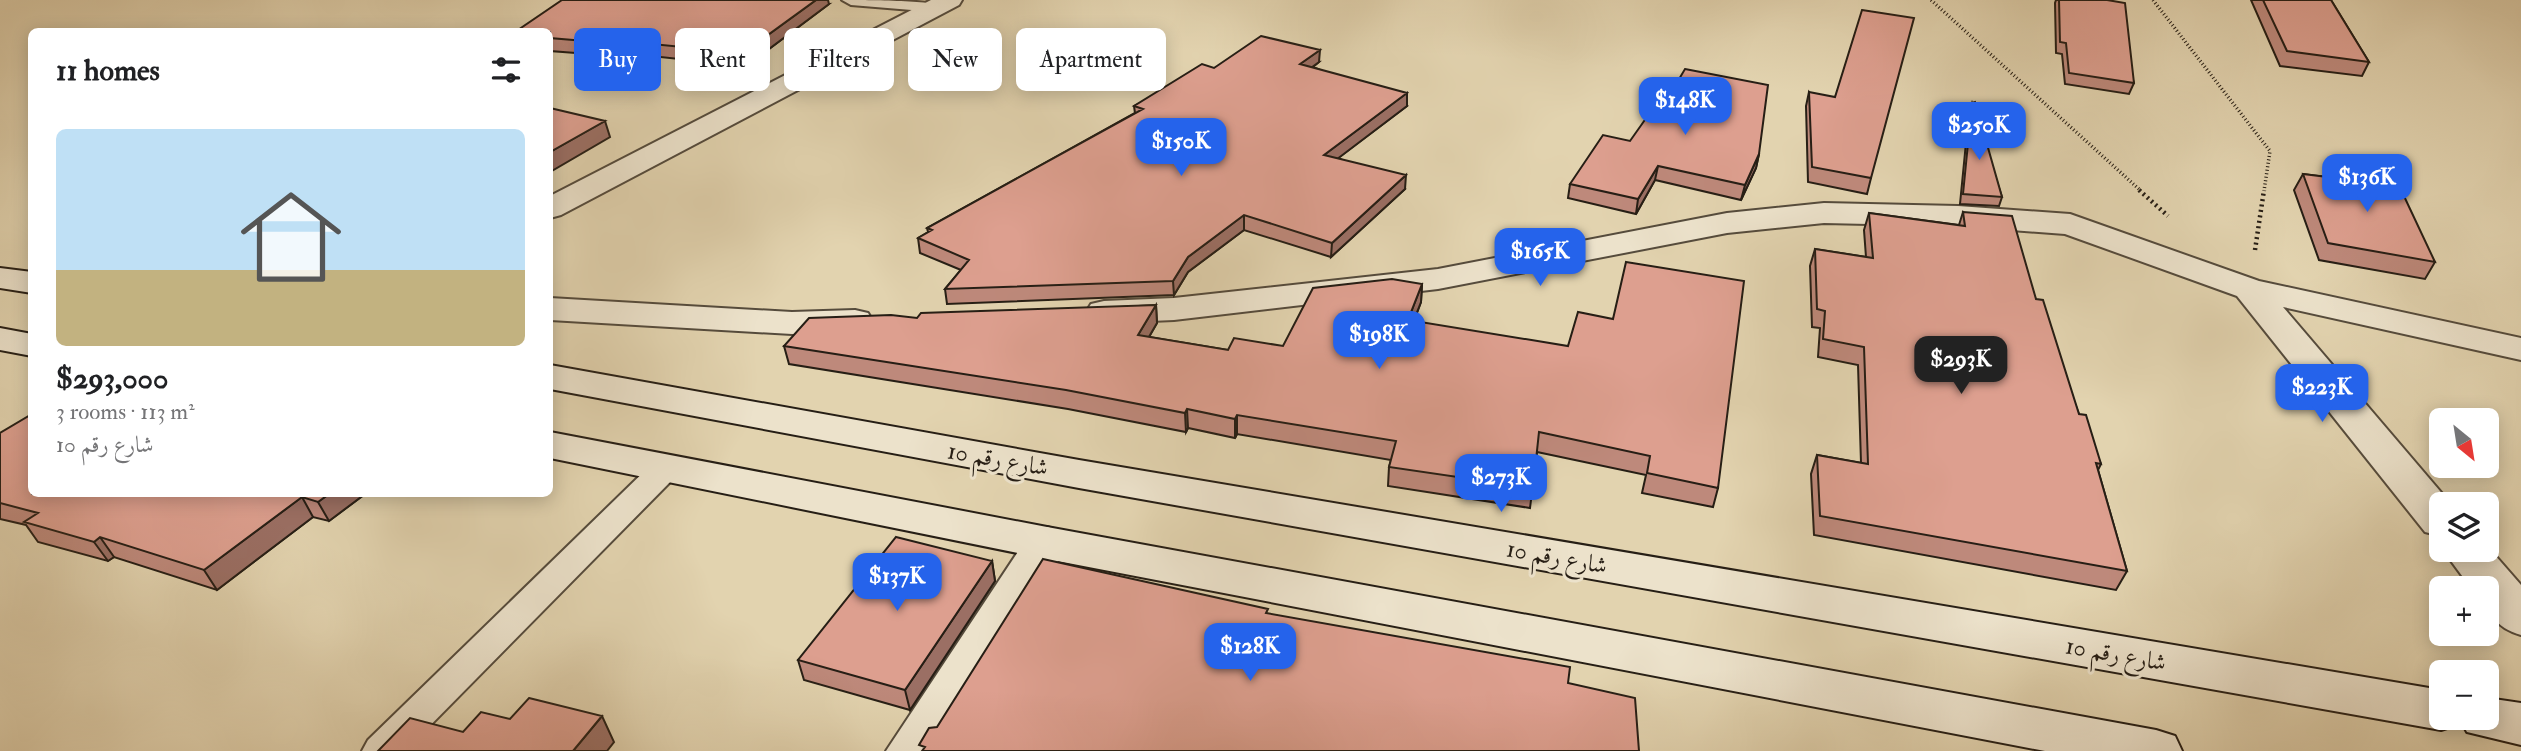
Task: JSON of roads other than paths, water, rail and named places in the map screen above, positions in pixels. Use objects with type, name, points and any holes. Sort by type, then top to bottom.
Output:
[{"type":"street","points":[[553,206],[943,3]]},
{"type":"street","points":[[1069,313],[1174,309],[1438,279],[1727,223],[1824,213],[1958,216],[2070,224],[2249,289],[2521,349]]},
{"type":"street","points":[[0,278],[28,282]]},
{"type":"street","points":[[2249,289],[2429,506]]},
{"type":"street","points":[[553,309],[792,323],[884,320]]},
{"type":"street","points":[[0,339],[28,344]]},
{"type":"street","name":"شارع رقم 10","points":[[553,378],[1092,476],[2429,708]]},
{"type":"street","points":[[553,446],[1047,543],[2155,751]]},
{"type":"street","points":[[912,751],[1047,543]]},
{"type":"street","points":[[2475,562],[2521,617]]},
{"type":"street","points":[[2499,720],[2521,724]]},
{"type":"lane","points":[[851,0],[943,3]]},
{"type":"lane","points":[[381,751],[666,468]]}]
